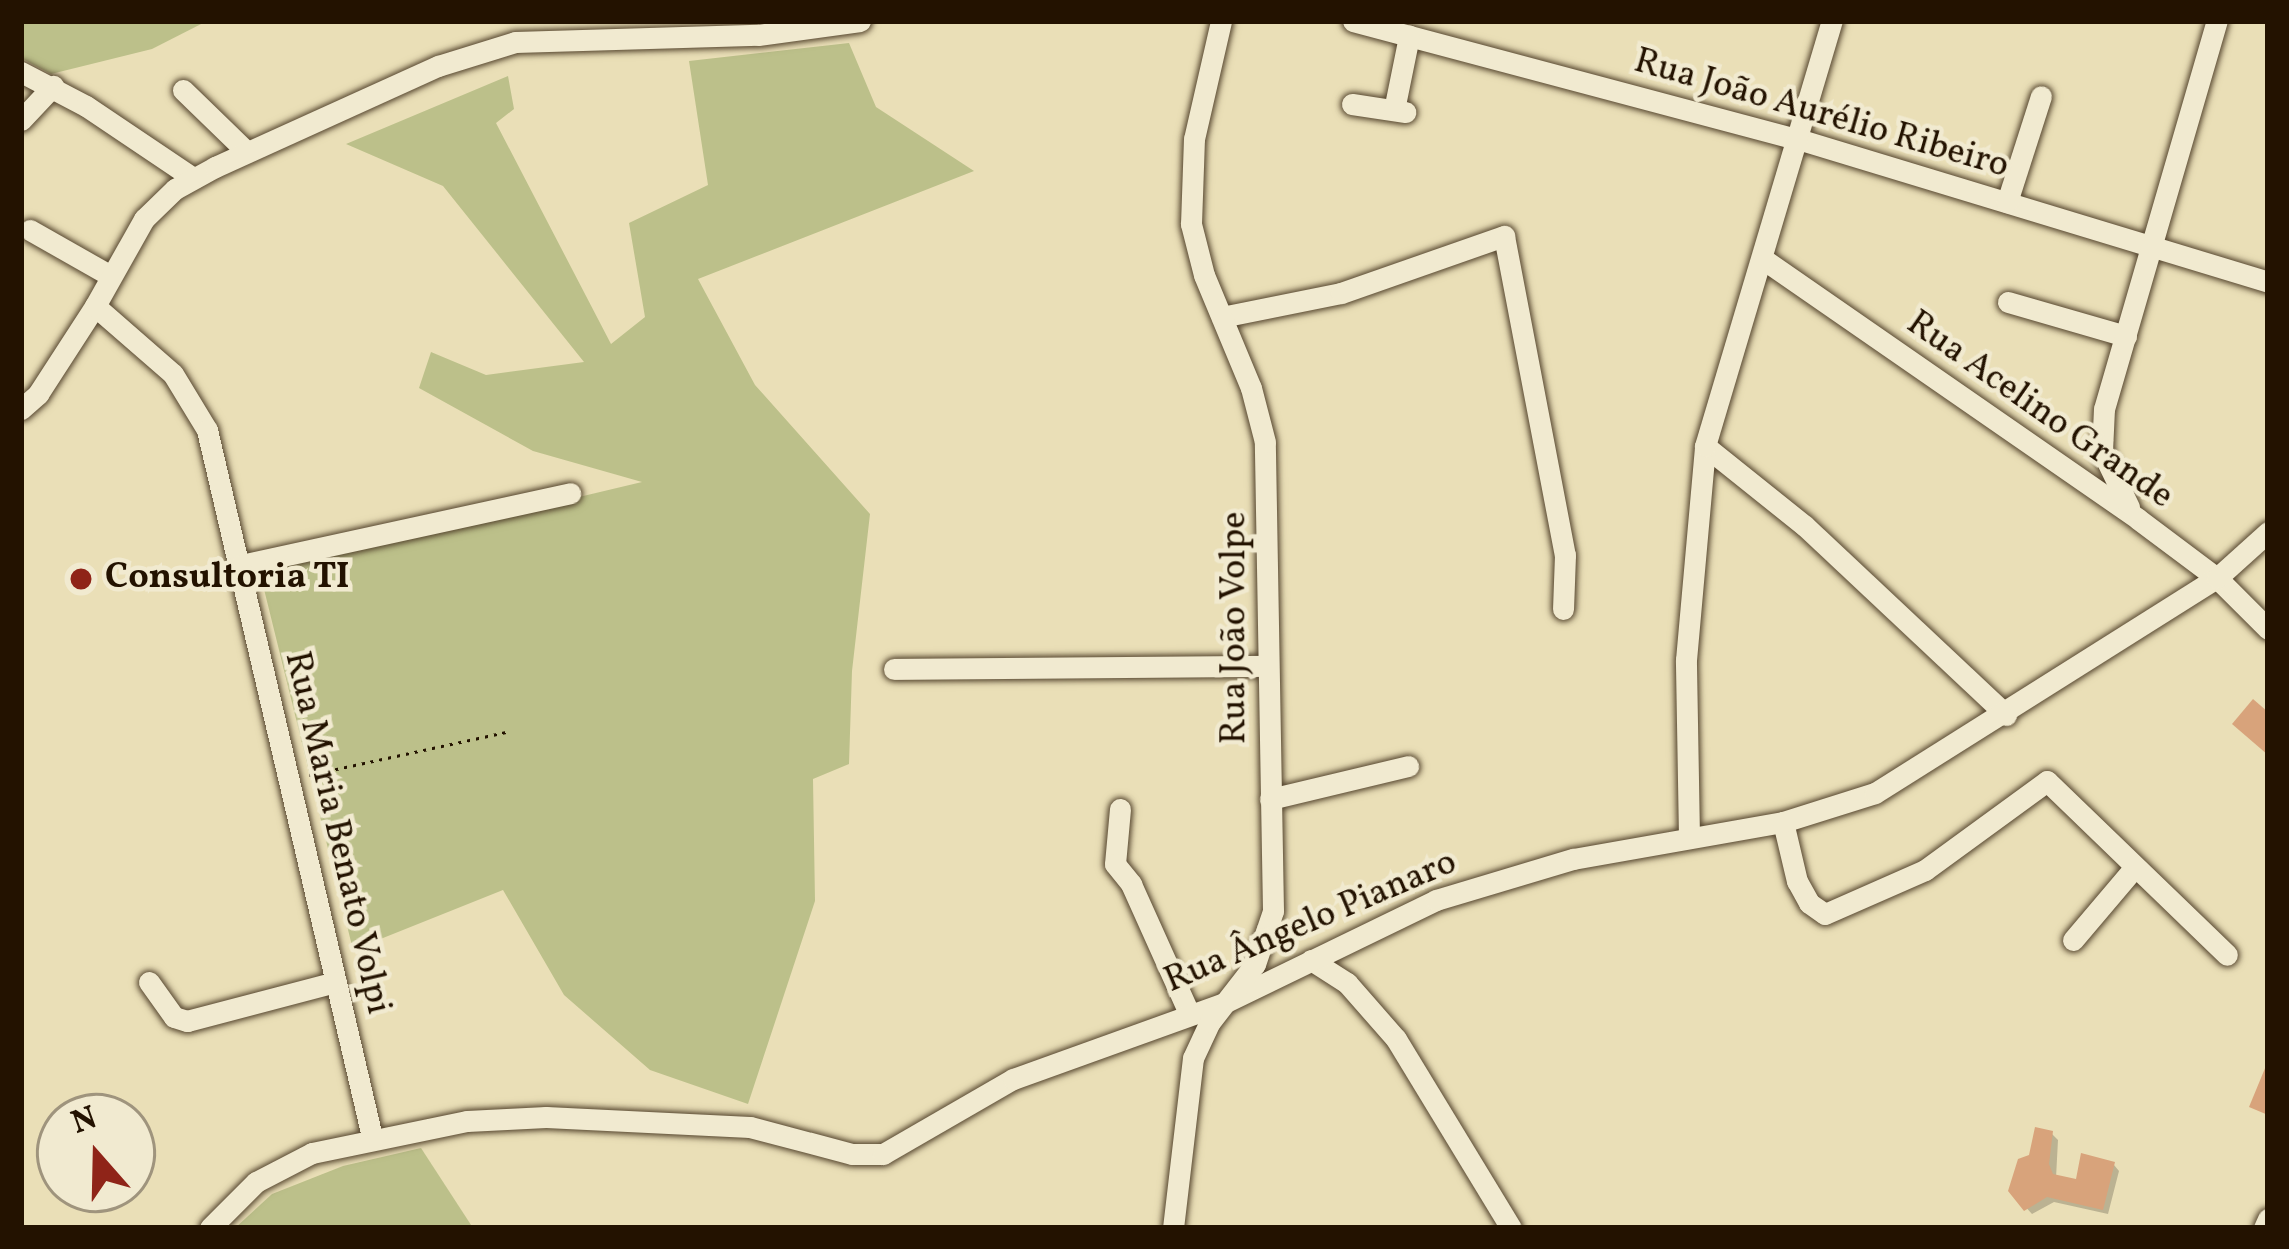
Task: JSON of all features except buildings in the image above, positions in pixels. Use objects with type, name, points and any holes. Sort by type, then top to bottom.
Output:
[{"type":"street","points":[[21,409],[38,394],[95,306],[144,219],[193,178],[247,152],[438,66],[515,42],[860,21]]},
{"type":"street","name":"Rua João Volpe","points":[[1173,1228],[1193,1058],[1224,1003],[1255,964],[1270,931],[1265,442],[1251,388],[1195,249],[1190,198],[1200,106],[1221,21]]},
{"type":"street","points":[[1689,837],[1686,660],[1705,446],[1832,21]]},
{"type":"street","points":[[2138,519],[2116,490],[2102,451],[2104,409],[2217,21]]},
{"type":"street","name":"Rua João Aurélio Ribeiro","points":[[1365,23],[1798,139],[2268,282]]},
{"type":"street","points":[[1352,104],[1401,111],[1409,36]]},
{"type":"street","points":[[21,72],[53,86],[193,178]]},
{"type":"street","points":[[21,120],[53,86]]},
{"type":"street","points":[[183,90],[247,152]]},
{"type":"street","points":[[2007,202],[2041,96]]},
{"type":"street","points":[[30,230],[111,276]]},
{"type":"street","points":[[1222,317],[1342,293],[1504,236],[1565,555],[1564,609]]},
{"type":"street","name":"Rua Acelino Grande","points":[[1763,259],[2138,519],[2217,578],[2268,628]]},
{"type":"street","points":[[2008,302],[2126,336]]},
{"type":"street","name":"Rua Maria Benato Volpi","points":[[95,306],[173,374],[197,406],[214,453],[372,1137]]},
{"type":"street","points":[[1705,446],[1805,526],[2006,715]]},
{"type":"street","points":[[241,565],[570,493]]},
{"type":"street","name":"Rua Ângelo Pianaro","points":[[210,1228],[246,1190],[282,1166],[372,1137],[467,1121],[546,1118],[750,1127],[852,1154],[883,1154],[1013,1079],[1224,1003],[1470,888],[1589,855],[1783,822],[1875,793],[2006,715],[2217,578],[2268,532]]},
{"type":"street","points":[[894,669],[1267,666]]},
{"type":"street","points":[[1270,799],[1408,766]]},
{"type":"street","points":[[1783,822],[1797,881],[1809,903],[1825,914],[1925,870],[2047,781],[2227,955]]},
{"type":"street","points":[[1120,809],[1115,865],[1131,884],[1190,1012]]},
{"type":"street","points":[[2073,940],[2135,867]]},
{"type":"street","points":[[1311,960],[1347,983],[1396,1040],[1510,1228]]},
{"type":"street","points":[[149,982],[174,1017],[187,1021],[336,982]]},
{"type":"street","points":[[2264,1228],[2268,1219]]},
{"type":"path","points":[[290,780],[507,732]]},
{"type":"green space","points":[[21,21],[207,21],[152,49],[51,74],[21,58]]},
{"type":"green space","points":[[849,43],[876,107],[974,171],[698,279],[755,385],[870,514],[852,671],[849,764],[813,779],[815,901],[748,1104],[650,1070],[564,995],[503,890],[353,950],[260,573],[642,482],[533,451],[419,388],[431,352],[486,375],[584,362],[443,186],[346,144],[508,76],[514,109],[496,123],[611,344],[645,317],[629,223],[708,185],[689,61]]},
{"type":"green space","points":[[421,1148],[473,1228],[235,1228],[272,1194],[343,1166]]},
{"type":"place","name":"Consultoria TI","points":[[81,579]]}]
